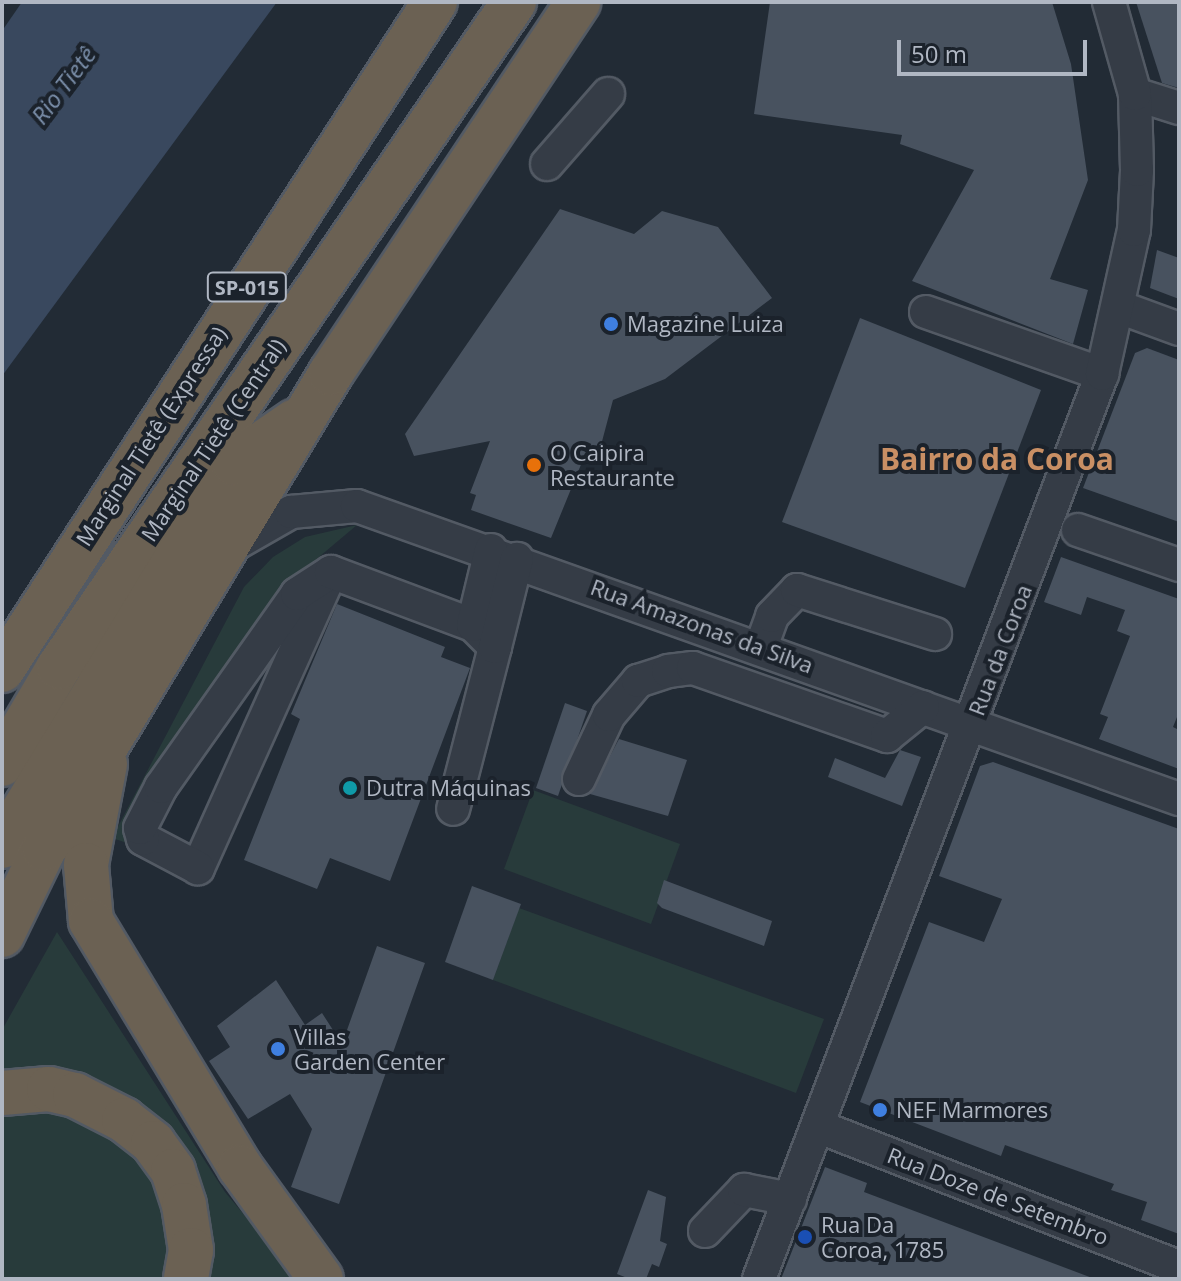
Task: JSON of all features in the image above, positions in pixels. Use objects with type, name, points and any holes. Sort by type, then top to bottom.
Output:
[{"type":"highway","name":"Marginal Tietê (Expressa)","points":[[2,670],[435,2]]},
{"type":"highway","name":"Marginal Tietê (Central)","points":[[2,764],[59,667],[514,2]]},
{"type":"highway","points":[[2,935],[44,849],[307,413],[578,2]]},
{"type":"highway","points":[[2,846],[234,463],[307,413]]},
{"type":"highway","points":[[108,743],[86,865],[91,921],[240,1167],[321,1279]]},
{"type":"highway","points":[[2,1093],[49,1089],[75,1095],[124,1120],[153,1143],[173,1171],[184,1205],[191,1250],[186,1279]]},
{"type":"street","name":"Rua da Coroa","points":[[759,1279],[972,725],[1102,374],[1134,230],[1135,94],[1109,2]]},
{"type":"street","points":[[547,164],[608,94]]},
{"type":"street","points":[[1135,94],[1179,108]]},
{"type":"street","points":[[1119,307],[1179,329]]},
{"type":"street","points":[[926,312],[1102,374]]},
{"type":"street","name":"Rua Amazonas da Silva","points":[[226,550],[291,512],[325,505],[382,512],[1179,799]]},
{"type":"street","points":[[1078,530],[1179,565]]},
{"type":"street","points":[[453,809],[484,636],[504,554]]},
{"type":"street","points":[[331,572],[198,868],[143,839],[140,828],[161,787],[306,583],[331,572],[484,636]]},
{"type":"street","points":[[761,647],[772,616],[797,590],[935,634]]},
{"type":"street","points":[[579,779],[609,715],[638,681],[668,671],[693,668],[887,736],[923,707]]},
{"type":"street","name":"Rua Doze de Setembro","points":[[817,1126],[1179,1267]]},
{"type":"street","points":[[705,1231],[744,1190],[790,1199]]},
{"type":"shaded area","points":[[357,525],[313,562],[151,796],[127,843],[112,838],[244,587],[273,557],[305,537]]},
{"type":"shaded area","points":[[533,790],[680,844],[651,924],[504,869]]},
{"type":"shaded area","points":[[519,908],[824,1019],[796,1093],[493,980]]},
{"type":"shaded area","points":[[57,932],[225,1192],[298,1279],[2,1279],[2,1030]]},
{"type":"water","name":"Rio Tietê","points":[[22,2],[277,2],[2,376],[2,31]]},
{"type":"building","points":[[770,2],[1052,2],[1071,64],[1088,180],[1050,279],[1088,290],[1073,344],[912,281],[974,170],[900,144],[902,135],[754,114]]},
{"type":"building","points":[[1136,2],[1179,2],[1179,88],[1162,83]]},
{"type":"building","name":"Magazine Luiza","points":[[560,209],[634,234],[662,211],[718,227],[772,298],[665,379],[613,400],[600,449],[589,445],[551,538],[471,510],[476,495],[470,493],[490,441],[414,456],[405,434]]},
{"type":"building","points":[[1157,250],[1179,258],[1179,299],[1150,288]]},
{"type":"building","points":[[860,318],[1041,390],[965,588],[782,522]]},
{"type":"building","points":[[1147,348],[1179,360],[1179,522],[1083,488],[1135,353]]},
{"type":"building","points":[[1061,557],[1179,599],[1179,712],[1173,727],[1179,730],[1179,769],[1099,739],[1108,717],[1100,714],[1130,636],[1117,631],[1125,610],[1087,597],[1081,615],[1044,602]]},
{"type":"building","name":"Dutra Máquinas","points":[[337,604],[445,647],[441,657],[470,668],[390,881],[330,858],[317,889],[244,860],[300,719],[291,714]]},
{"type":"building","points":[[565,703],[587,711],[558,796],[536,788]]},
{"type":"building","points":[[619,739],[687,760],[668,816],[590,794]]},
{"type":"building","points":[[900,750],[921,757],[902,806],[828,777],[835,758],[885,778]]},
{"type":"building","points":[[993,762],[1179,829],[1179,1234],[1141,1220],[1147,1202],[1111,1190],[1114,1184],[1005,1145],[1001,1156],[860,1102],[929,922],[984,942],[1002,899],[939,876],[980,766]]},
{"type":"building","points":[[664,880],[772,921],[764,946],[662,908],[657,903]]},
{"type":"building","points":[[472,886],[521,904],[493,980],[445,962]]},
{"type":"building","points":[[377,946],[425,963],[339,1204],[291,1187],[312,1129],[290,1094],[248,1119],[209,1061],[230,1047],[217,1026],[276,980],[305,1025],[322,1013],[342,1044]]},
{"type":"building","points":[[825,1167],[867,1183],[864,1192],[1095,1279],[781,1279]]},
{"type":"building","points":[[648,1190],[666,1197],[660,1241],[667,1244],[659,1267],[652,1264],[646,1279],[630,1279],[617,1274]]},
{"type":"place","name":"Magazine Luiza","points":[[611,324]]},
{"type":"place","name":"O Caipira Restaurante","points":[[534,465]]},
{"type":"place","name":"Dutra Máquinas","points":[[350,788]]},
{"type":"place","name":"Villas Garden Center","points":[[278,1049]]},
{"type":"place","name":"NEF Marmores","points":[[880,1110]]},
{"type":"place","name":"Rua Da Coroa, 1785","points":[[805,1237]]},
{"type":"district","name":"Bairro da Coroa","points":[[997,459]]}]
